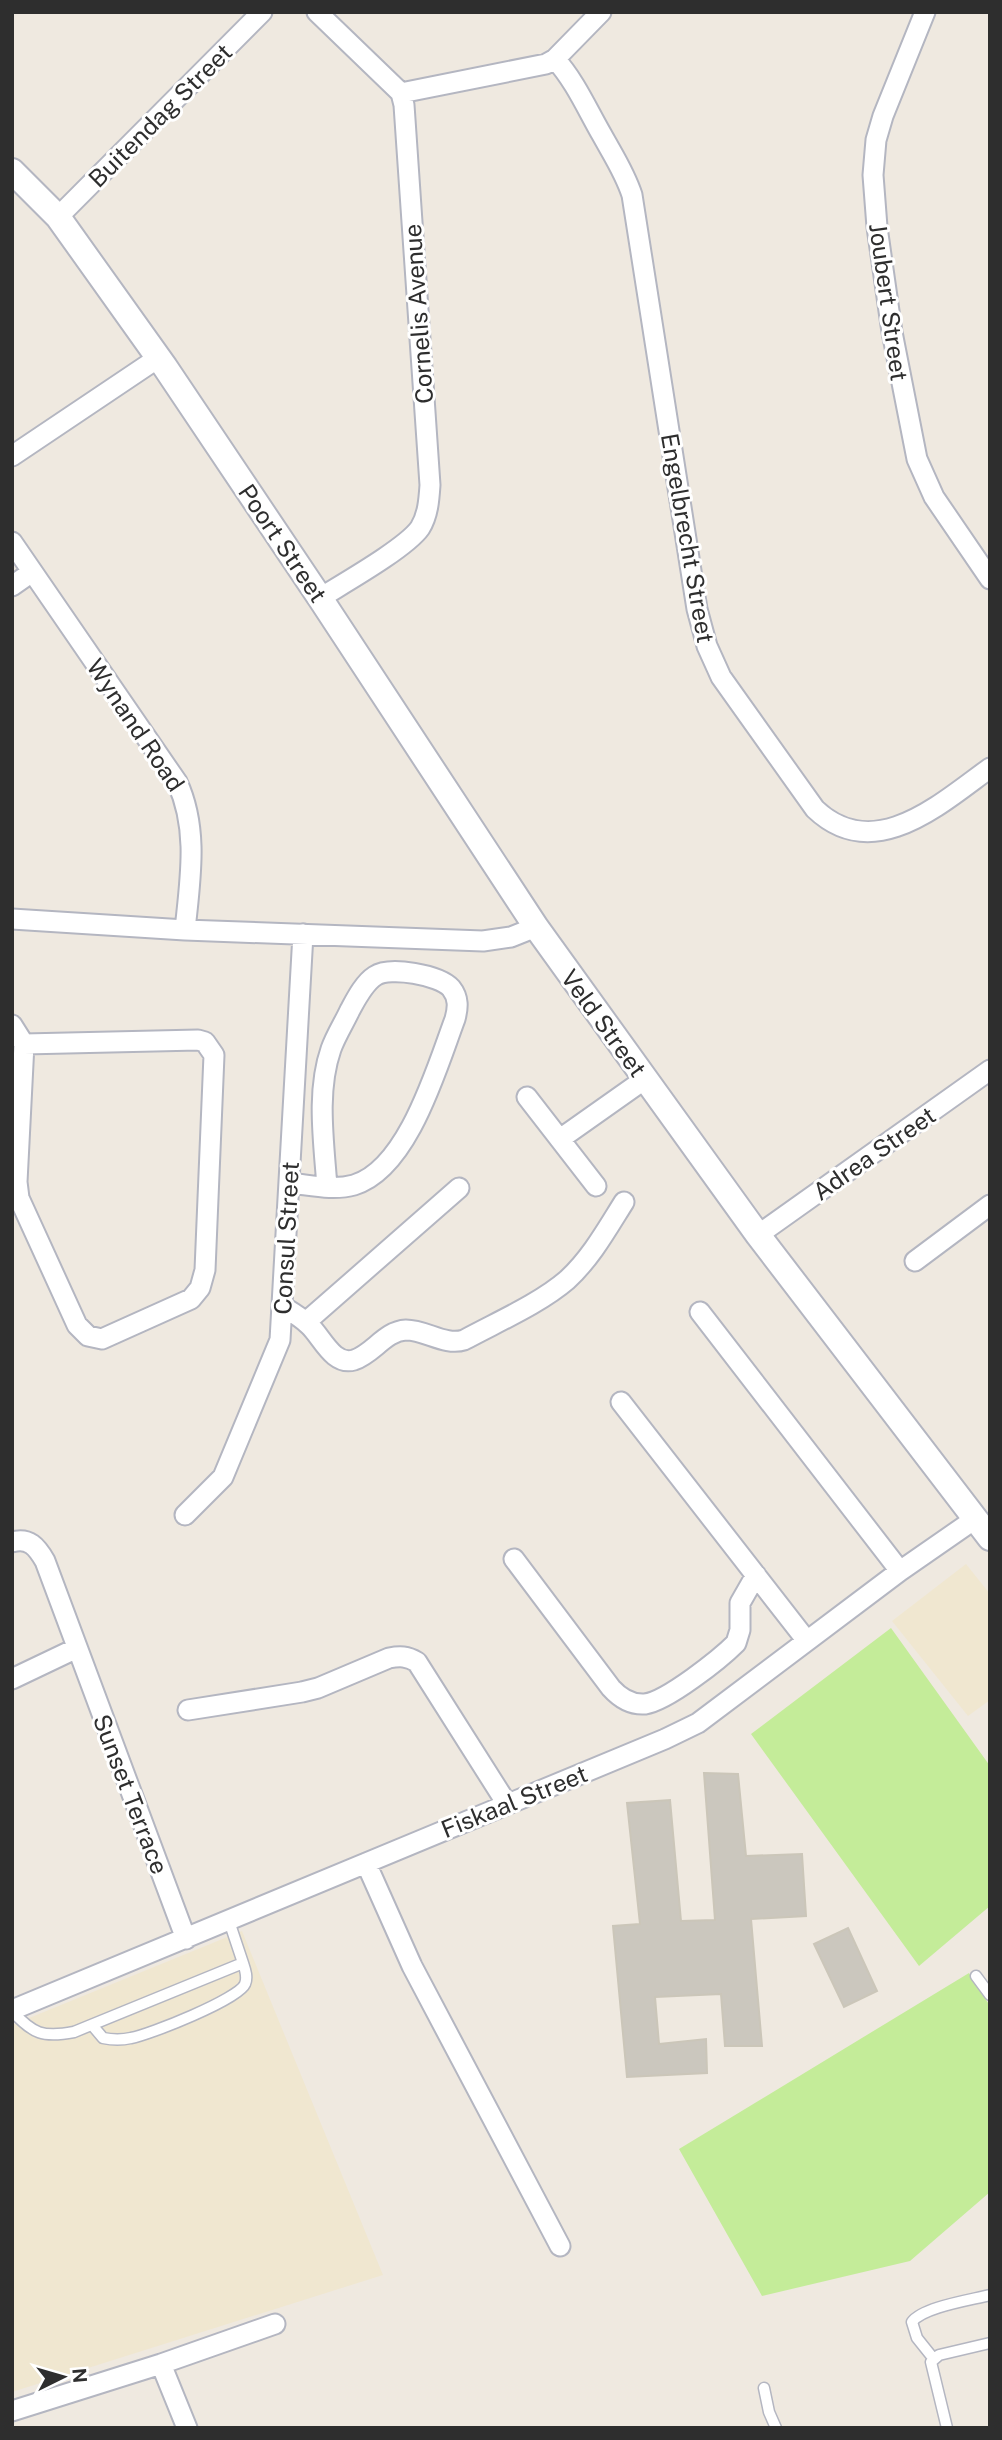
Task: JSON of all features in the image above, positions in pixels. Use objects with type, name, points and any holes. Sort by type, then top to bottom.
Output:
[{"type":"street","name":"Buitendag Street","points":[[58,218],[262,12]]},
{"type":"street","points":[[317,12],[401,93],[538,67],[555,59],[601,12]]},
{"type":"street","name":"Joubert Street","points":[[925,12],[876,139],[873,175],[877,227],[892,332],[917,459],[934,497],[990,579]]},
{"type":"street","name":"Engelbrecht Street","points":[[555,59],[568,74],[616,157],[632,195],[697,609],[707,646],[721,677],[815,810],[841,828],[881,831],[915,820],[990,768]]},
{"type":"street","name":"Cornelis Avenue","points":[[320,598],[410,539],[424,520],[429,499],[405,114],[401,93]]},
{"type":"street","name":"Poort Street","points":[[12,171],[58,218],[158,358],[320,598],[536,927]]},
{"type":"street","points":[[12,456],[158,358]]},
{"type":"street","name":"Wynand Road","points":[[12,542],[177,782],[185,799],[191,844],[185,930]]},
{"type":"street","points":[[12,586],[32,572]]},
{"type":"street","points":[[12,919],[185,930],[483,941],[511,937],[536,927]]},
{"type":"street","name":"Veld Street","points":[[536,927],[758,1235],[983,1529]]},
{"type":"street","name":"Consul Street","points":[[185,1515],[219,1481],[227,1469],[278,1345],[303,934]]},
{"type":"street","points":[[289,1182],[327,1188],[354,1185],[377,1173],[400,1146],[418,1116],[457,1010],[455,995],[446,984],[415,974],[387,971],[376,975],[356,999],[335,1039],[325,1072],[323,1103],[327,1188]]},
{"type":"street","points":[[12,1025],[24,1044],[17,1190],[77,1325],[88,1336],[102,1339],[191,1300],[200,1288],[205,1270],[215,1062],[209,1047],[198,1040],[184,1039],[24,1044]]},
{"type":"street","name":"Adrea Street","points":[[758,1235],[990,1070]]},
{"type":"street","points":[[559,1139],[645,1079]]},
{"type":"street","points":[[527,1097],[596,1185]]},
{"type":"street","points":[[306,1322],[459,1188]]},
{"type":"street","points":[[282,1306],[306,1322],[337,1357],[344,1361],[358,1359],[391,1335],[406,1330],[433,1335],[449,1342],[464,1340],[552,1292],[568,1279],[591,1254],[624,1202]]},
{"type":"street","points":[[915,1261],[990,1205]]},
{"type":"street","points":[[700,1312],[900,1571]]},
{"type":"street","points":[[621,1402],[807,1641]]},
{"type":"street","name":"Fiskaal Street","points":[[12,2011],[666,1739],[698,1723],[900,1571],[983,1529]]},
{"type":"street","name":"Sunset Terrace","points":[[12,1542],[24,1540],[40,1551],[186,1939]]},
{"type":"street","points":[[514,1559],[611,1688],[624,1699],[639,1704],[647,1704],[665,1696],[736,1643],[740,1630],[740,1603],[755,1575]]},
{"type":"street","points":[[12,1679],[77,1648]]},
{"type":"street","points":[[188,1710],[302,1692],[389,1658],[410,1658],[417,1662],[507,1804]]},
{"type":"street","points":[[366,1863],[412,1966],[560,2246]]},
{"type":"street","points":[[12,2411],[161,2364],[275,2324]]},
{"type":"street","points":[[161,2364],[187,2428]]},
{"type":"lane","points":[[92,2025],[103,2038],[134,2038],[236,1995],[244,1986],[246,1975],[229,1921]]},
{"type":"lane","points":[[12,2011],[28,2028],[37,2032],[59,2035],[74,2032],[243,1963]]},
{"type":"lane","points":[[976,1976],[990,1994]]},
{"type":"lane","points":[[933,2358],[913,2329],[912,2322],[915,2317],[990,2295]]},
{"type":"lane","points":[[947,2428],[931,2362],[933,2358],[990,2343]]},
{"type":"lane","points":[[764,2388],[769,2412],[776,2428]]},
{"type":"shaded area","points":[[966,1564],[990,1594],[990,1700],[968,1716],[892,1621]]},
{"type":"shaded area","points":[[242,1931],[383,2275],[12,2392],[12,2025]]},
{"type":"green space","points":[[891,1628],[990,1766],[990,1906],[919,1966],[751,1734]]},
{"type":"green space","points":[[969,1973],[990,2006],[990,2192],[910,2261],[762,2296],[679,2149]]},
{"type":"building","points":[[704,1773],[738,1774],[746,1856],[802,1854],[806,1916],[751,1919],[762,2046],[725,2046],[721,1994],[655,1997],[659,2044],[706,2039],[707,2073],[627,2077],[613,1926],[640,1924],[627,1803],[670,1800],[681,1921],[715,1920]]},
{"type":"building","points":[[848,1928],[877,1991],[844,2007],[814,1944]]}]
